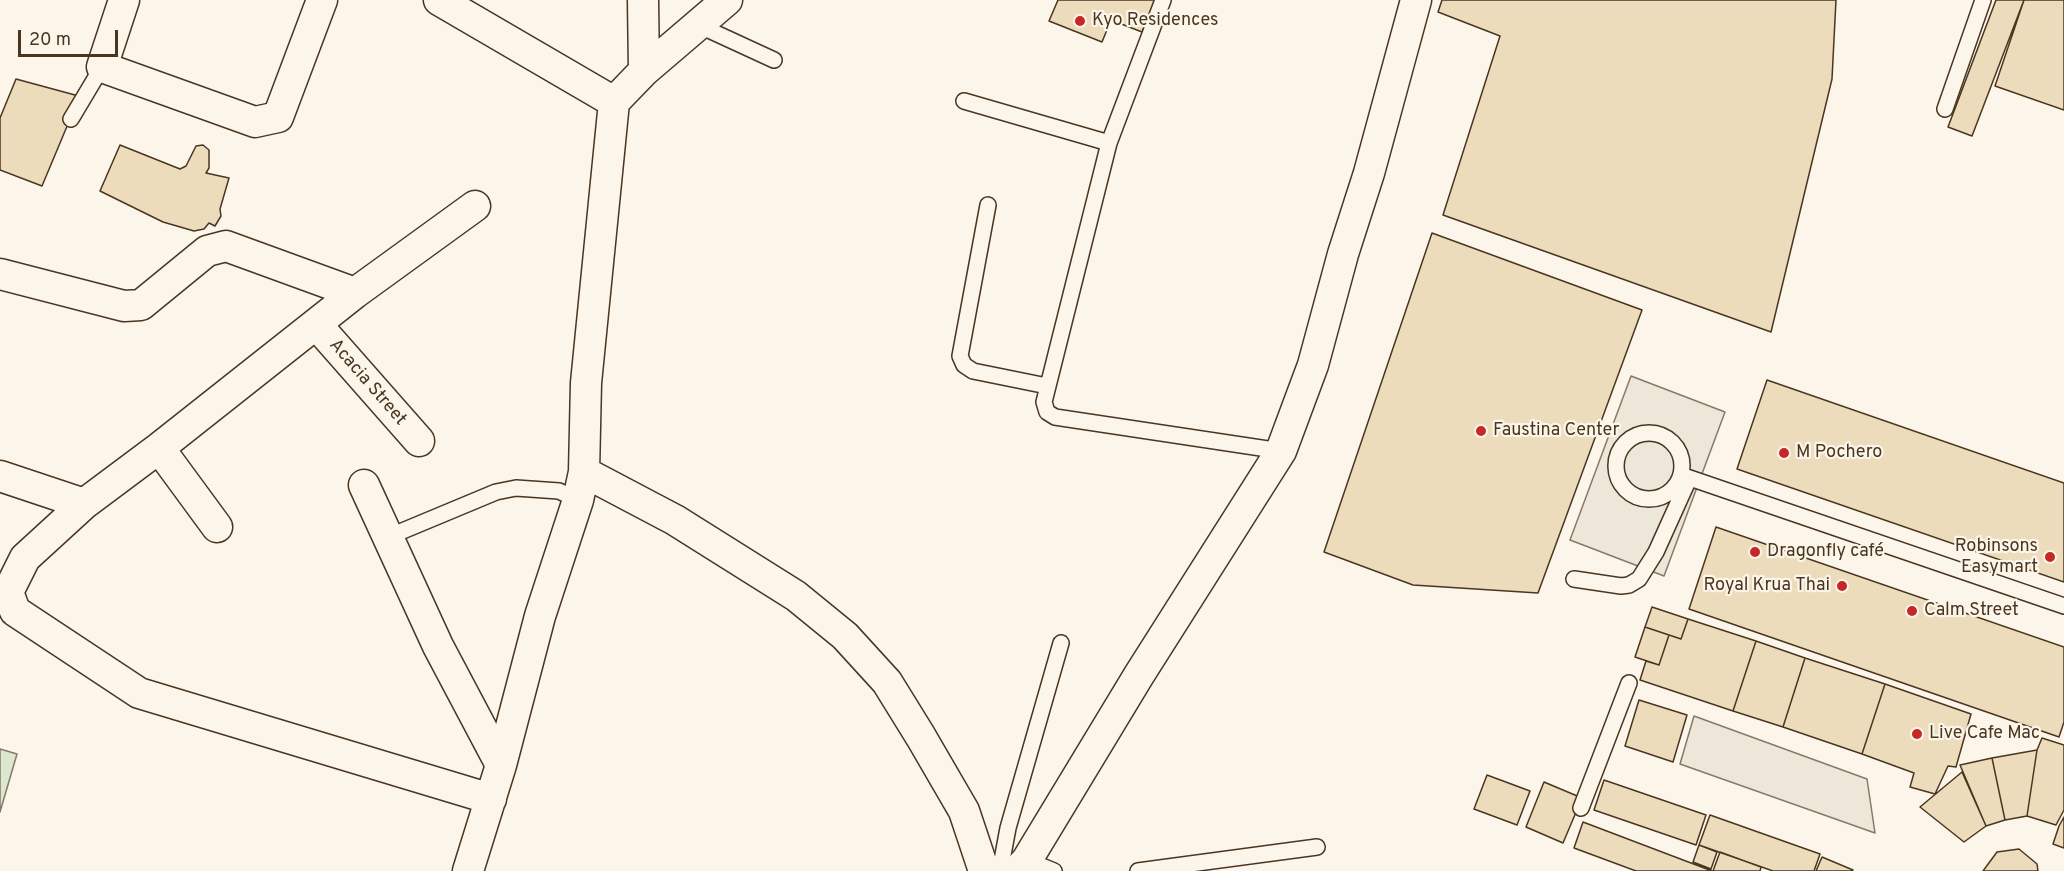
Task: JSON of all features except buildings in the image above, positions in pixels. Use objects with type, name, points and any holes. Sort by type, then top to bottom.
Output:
[{"type":"street","points":[[124,0],[102,67],[255,122],[278,117],[322,0]]},
{"type":"street","points":[[439,0],[614,102]]},
{"type":"street","points":[[643,0],[644,71]]},
{"type":"street","points":[[468,871],[501,765],[540,616],[581,486],[586,383],[614,102],[644,71],[727,0]]},
{"type":"street","points":[[1014,867],[1281,451],[1312,365],[1343,254],[1369,173],[1416,0]]},
{"type":"street","points":[[475,206],[356,292],[159,448],[84,504],[25,558],[8,592],[15,611],[139,693],[491,799]]},
{"type":"street","points":[[0,273],[124,306],[141,305],[207,251],[226,246],[356,292]]},
{"type":"street","name":"Acacia Street","points":[[316,324],[419,441]]},
{"type":"street","points":[[159,448],[217,527]]},
{"type":"street","points":[[0,476],[84,504]]},
{"type":"street","points":[[364,485],[438,646],[501,765]]},
{"type":"street","points":[[581,486],[675,520],[796,596],[845,636],[887,682],[921,737],[964,811],[984,871]]},
{"type":"lane","points":[[1163,0],[1109,142],[1044,402],[1047,412],[1055,417],[1281,451]]},
{"type":"lane","points":[[1945,109],[1983,0]]},
{"type":"lane","points":[[698,25],[774,60]]},
{"type":"lane","points":[[71,119],[102,67]]},
{"type":"lane","points":[[964,101],[1109,142]]},
{"type":"lane","points":[[988,205],[960,356],[964,365],[973,371],[1047,386]]},
{"type":"lane","points":[[1574,579],[1621,586],[1629,585],[1639,579],[1656,552],[1685,476],[1682,457],[1673,442],[1658,432],[1640,433],[1625,441],[1616,456],[1616,474],[1624,489],[1640,498],[1657,499],[1672,490],[1685,476]]},
{"type":"lane","points":[[1685,476],[2064,606]]},
{"type":"lane","points":[[388,537],[496,492],[516,488],[559,491],[581,486]]},
{"type":"lane","points":[[1054,871],[1014,867],[1008,828],[1061,643]]},
{"type":"lane","points":[[1581,808],[1629,683]]},
{"type":"lane","points":[[1138,871],[1317,847]]},
{"type":"green space","points":[[0,749],[17,754],[0,812]]},
{"type":"shaded area","points":[[1631,376],[1725,412],[1664,576],[1570,540]]},
{"type":"shaded area","points":[[1694,716],[1867,779],[1875,833],[1680,764]]},
{"type":"place","name":"Kyo Residences","points":[[1080,21]]},
{"type":"place","name":"Faustina Center","points":[[1481,431]]},
{"type":"place","name":"M Pochero","points":[[1784,453]]},
{"type":"place","name":"Dragonfly café","points":[[1755,552]]},
{"type":"place","name":"Robinsons Easymart","points":[[2050,557]]},
{"type":"place","name":"Royal Krua Thai","points":[[1842,586]]},
{"type":"place","name":"Calm Street","points":[[1912,611]]},
{"type":"place","name":"Live Cafe Mac","points":[[1917,734]]}]
